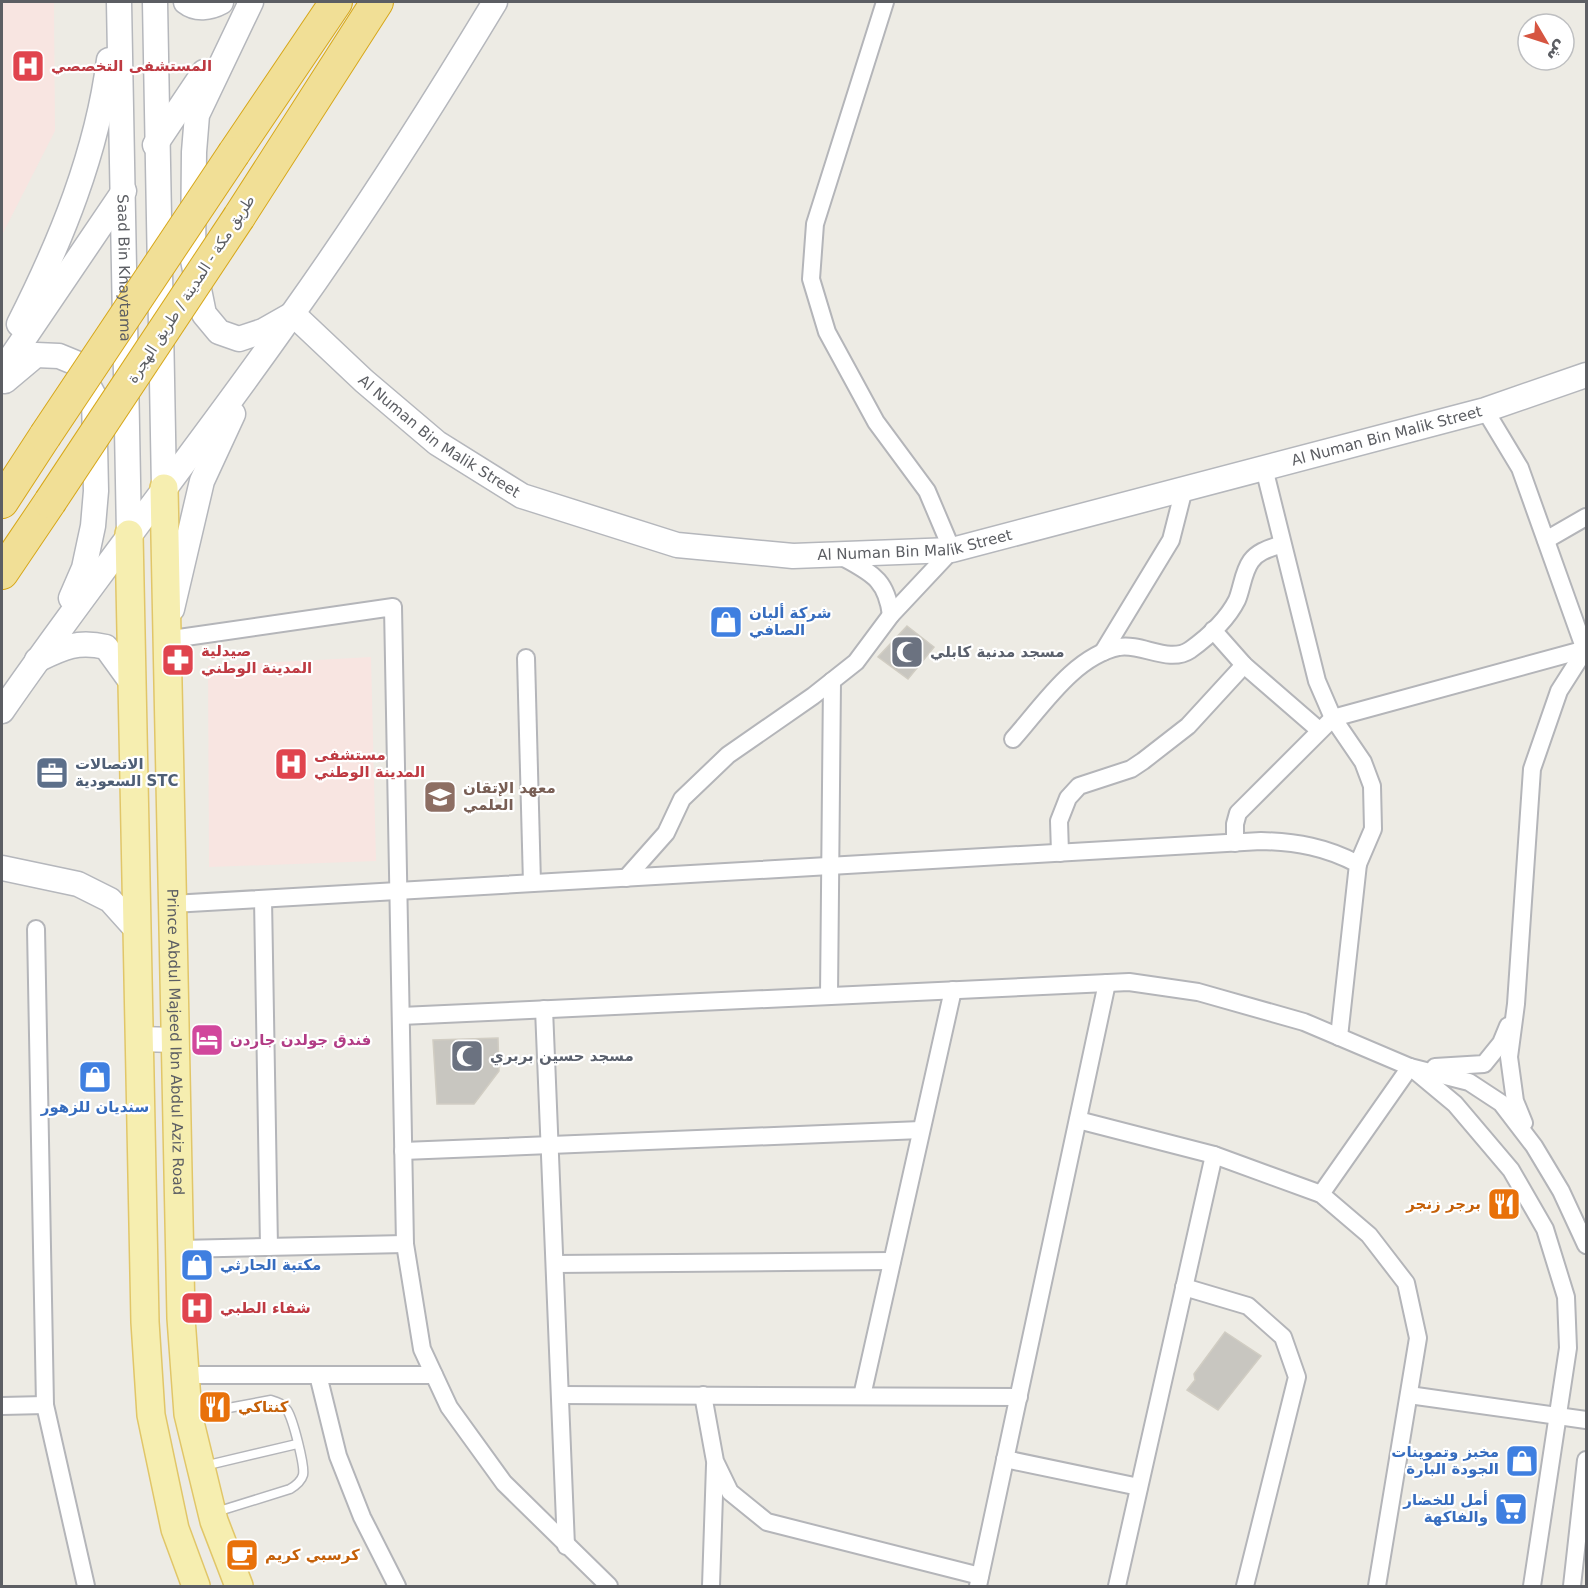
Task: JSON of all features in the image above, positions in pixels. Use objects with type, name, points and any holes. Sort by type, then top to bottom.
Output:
[{"type":"highway","points":[[2,501],[336,2]]},
{"type":"highway","name":"طريق مكة - المدينة / طريق الهجرة","points":[[2,573],[51,502],[377,2]]},
{"type":"main road","name":"Saad Bin Khaytama","points":[[118,2],[129,534]]},
{"type":"main road","points":[[2,358],[62,234],[91,150],[106,82],[118,2]]},
{"type":"main road","points":[[155,2],[164,488]]},
{"type":"main road","points":[[186,2],[192,6],[212,7],[221,2]]},
{"type":"main road","points":[[2,371],[250,2]]},
{"type":"main road","points":[[250,2],[197,115],[194,152],[193,260],[204,314],[219,332],[239,339],[263,332],[287,321]]},
{"type":"main road","points":[[2,711],[59,628],[287,321],[426,117],[495,2]]},
{"type":"main road","points":[[165,640],[202,481],[222,433],[287,321]]},
{"type":"main road","name":"Al Numan Bin Malik Street","points":[[287,321],[364,381],[437,443],[522,496],[677,545],[793,556],[952,550],[1485,410],[1587,375]]},
{"type":"main road","points":[[2,384],[36,355],[58,356],[76,363],[94,396],[96,491],[93,526],[84,568],[59,628]]},
{"type":"main road","name":"Prince Abdul Majeed Ibn Abdul Aziz Road","points":[[164,488],[165,640],[185,1375],[187,1404],[212,1513],[239,1587]]},
{"type":"main road","points":[[129,534],[145,1322],[150,1415],[175,1529],[196,1587]]},
{"type":"main road","points":[[37,660],[62,648],[87,642],[106,646],[132,683]]},
{"type":"main road","points":[[2,868],[78,885],[110,900],[137,930]]},
{"type":"main road","points":[[139,1039],[175,1040]]},
{"type":"street","points":[[626,878],[666,833],[682,800],[728,754],[856,662],[891,615],[952,550],[927,491],[876,422],[827,332],[811,279],[815,224],[885,2]]},
{"type":"street","points":[[1485,410],[1520,468],[1586,649]]},
{"type":"street","points":[[1264,468],[1317,681],[1333,718],[1363,762],[1372,786],[1373,829],[1358,864],[1339,1037]]},
{"type":"street","points":[[1103,652],[1171,540],[1184,489]]},
{"type":"street","points":[[1546,540],[1587,517]]},
{"type":"street","points":[[1013,739],[1071,675],[1103,652],[1120,646],[1175,655],[1188,652],[1223,621],[1236,600],[1250,562],[1259,553],[1282,544]]},
{"type":"street","points":[[838,554],[879,578],[889,595],[891,615]]},
{"type":"street","points":[[165,640],[393,607],[405,1244],[422,1349],[449,1407],[504,1483],[609,1587]]},
{"type":"street","points":[[1213,630],[1244,665],[1319,730]]},
{"type":"street","points":[[1235,843],[1235,824],[1238,813],[1333,718],[1586,649]]},
{"type":"street","points":[[1534,1146],[1515,1101],[1509,1057],[1516,1004],[1532,769],[1559,691],[1586,649]]},
{"type":"street","points":[[525,658],[532,883]]},
{"type":"street","points":[[1060,853],[1059,821],[1068,798],[1079,786],[1131,769],[1143,761],[1188,726],[1244,665]]},
{"type":"street","points":[[829,996],[832,681]]},
{"type":"street","points":[[172,904],[1235,843],[1297,842],[1335,851],[1358,864]]},
{"type":"street","points":[[263,899],[269,1247]]},
{"type":"street","points":[[36,929],[45,1405],[86,1587]]},
{"type":"street","points":[[401,1016],[1107,982],[1129,982],[1198,992],[1304,1022],[1410,1066],[1469,1082],[1501,1103],[1534,1146],[1561,1191],[1587,1245]]},
{"type":"street","points":[[715,1461],[730,1492],[766,1522],[979,1581],[1107,982]]},
{"type":"street","points":[[862,1396],[953,990]]},
{"type":"street","points":[[1410,1066],[1449,1068],[1484,1064],[1501,1043],[1516,1004]]},
{"type":"street","points":[[544,1009],[566,1546]]},
{"type":"street","points":[[1320,1194],[1410,1066]]},
{"type":"street","points":[[1410,1066],[1455,1104],[1504,1162],[1545,1228],[1566,1297],[1568,1348],[1532,1587]]},
{"type":"street","points":[[1078,1120],[1214,1155],[1320,1194],[1369,1235],[1406,1283],[1418,1338],[1377,1587]]},
{"type":"street","points":[[403,1152],[921,1130]]},
{"type":"street","points":[[1116,1587],[1214,1155]]},
{"type":"street","points":[[180,1249],[405,1244]]},
{"type":"street","points":[[555,1264],[892,1261]]},
{"type":"street","points":[[1184,1287],[1248,1306],[1283,1337],[1297,1377],[1245,1587]]},
{"type":"street","points":[[185,1375],[434,1374]]},
{"type":"street","points":[[318,1375],[338,1456],[362,1517],[397,1587]]},
{"type":"street","points":[[560,1395],[1019,1397]]},
{"type":"street","points":[[703,1395],[715,1461],[711,1587]]},
{"type":"street","points":[[1408,1395],[1587,1420]]},
{"type":"street","points":[[2,1406],[45,1405]]},
{"type":"street","points":[[1005,1459],[1139,1486]]},
{"type":"street","points":[[1572,1587],[1587,1460]]},
{"type":"lane","points":[[187,1404],[215,1409],[271,1400],[280,1403],[290,1416],[297,1444],[303,1475],[298,1484],[290,1489],[212,1513]]},
{"type":"lane","points":[[201,1466],[297,1444]]},
{"type":"shaded area","name":"المستشفى التخصصي","points":[[2,2],[54,2],[55,131],[2,235]]},
{"type":"shaded area","name":"مستشفى المدينة الوطني","points":[[371,657],[376,861],[209,867],[208,666]]},
{"type":"building","name":"مسجد مدنية كابلي","points":[[907,626],[934,647],[908,679],[878,657]]},
{"type":"building","name":"مسجد حسين بربري","points":[[498,1038],[499,1071],[474,1104],[437,1104],[433,1040]]},
{"type":"building","points":[[1225,1332],[1261,1356],[1218,1410],[1187,1390],[1195,1380],[1194,1374]]},
{"type":"place","name":"المستشفى التخصصي","points":[[28,66]]},
{"type":"place","name":"شركة ألبان الصافي","points":[[726,622]]},
{"type":"place","name":"مسجد مدنية كابلي","points":[[907,652]]},
{"type":"place","name":"صيدلية المدينة الوطني","points":[[178,660]]},
{"type":"place","name":"مستشفى المدينة الوطني","points":[[291,764]]},
{"type":"place","name":"الاتصالات السعودية STC","points":[[52,773]]},
{"type":"place","name":"معهد الإتقان العلمي","points":[[440,797]]},
{"type":"place","name":"فندق جولدن جاردن","points":[[207,1040]]},
{"type":"place","name":"مسجد حسين بربري","points":[[467,1056]]},
{"type":"place","name":"سنديان للزهور","points":[[95,1077]]},
{"type":"place","name":"برجر زنجر","points":[[1504,1204]]},
{"type":"place","name":"مكتبة الحارثي","points":[[197,1265]]},
{"type":"place","name":"شفاء الطبي","points":[[197,1308]]},
{"type":"place","name":"كنتاكي","points":[[215,1407]]},
{"type":"place","name":"مخبز وتموينات الجودة البارة","points":[[1522,1461]]},
{"type":"place","name":"أمل للخضار والفاكهة","points":[[1511,1509]]},
{"type":"place","name":"كرسبي كريم","points":[[242,1555]]}]
